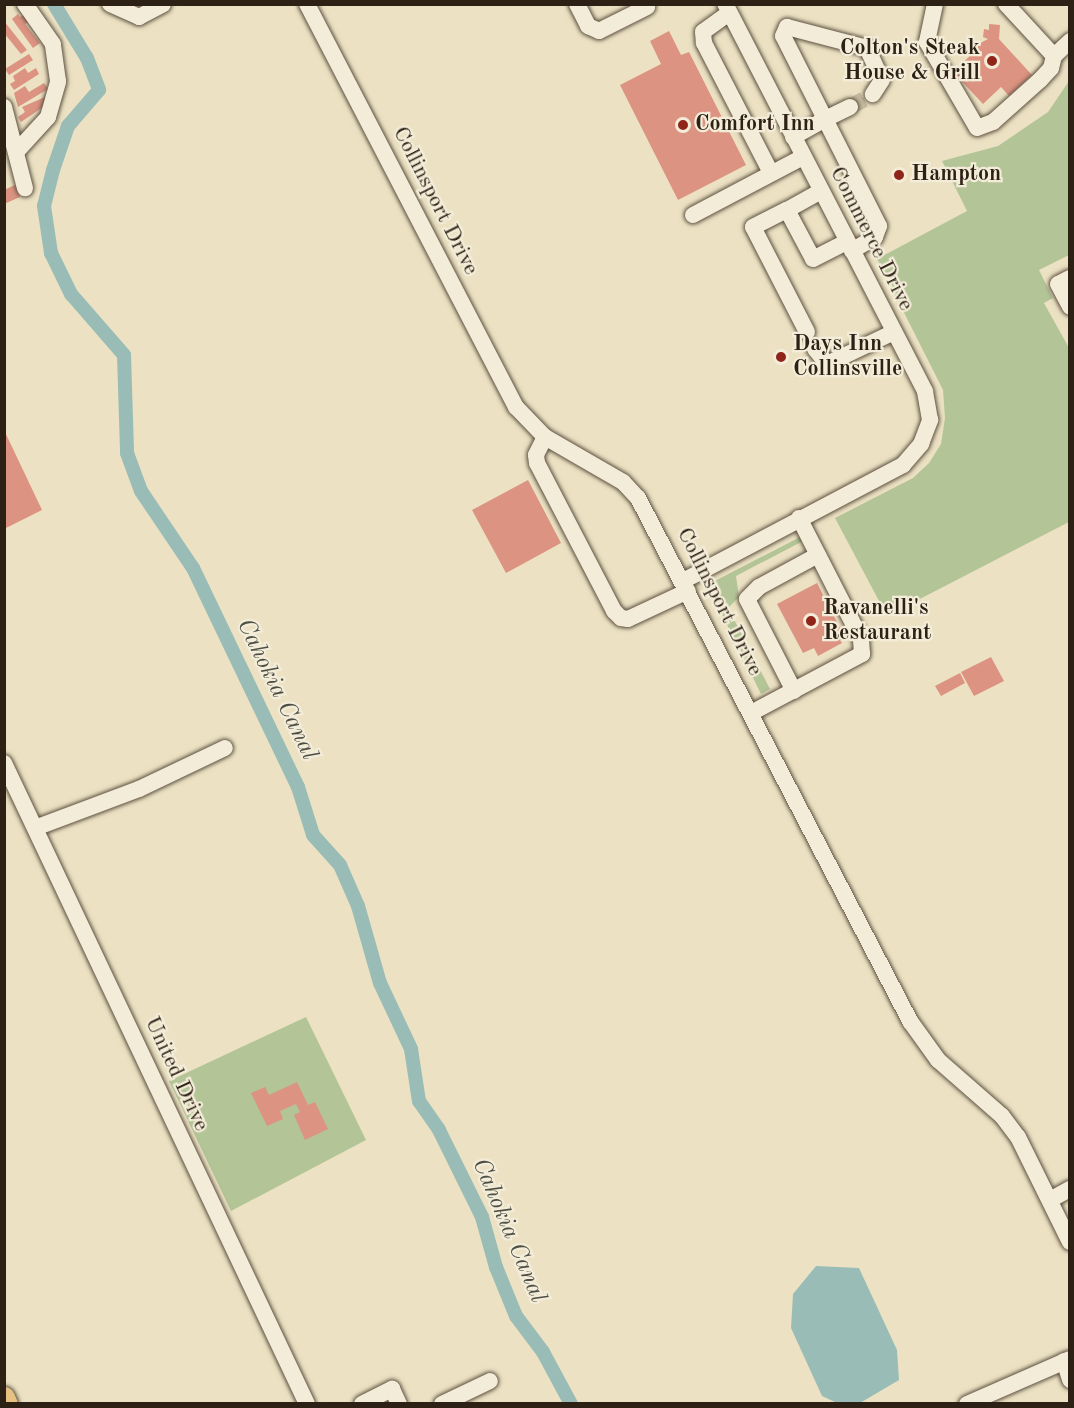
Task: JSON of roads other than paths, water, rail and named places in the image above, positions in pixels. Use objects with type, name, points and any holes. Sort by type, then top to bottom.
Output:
[{"type":"main road","points":[[4,1397],[7,1404]]},
{"type":"street","points":[[17,151],[48,117],[58,81],[53,44],[25,4]]},
{"type":"street","points":[[111,4],[139,17],[163,4]]},
{"type":"street","name":"Collinsport Drive","points":[[307,4],[516,407],[545,437],[616,477],[638,498],[910,1021],[938,1060],[1002,1116],[1018,1137],[1070,1242]]},
{"type":"street","points":[[577,4],[588,26],[599,31],[648,5]]},
{"type":"street","points":[[935,4],[927,42],[977,128],[993,122],[1040,80],[1051,68],[1054,56],[1070,41]]},
{"type":"street","points":[[1006,4],[1054,56]]},
{"type":"street","points":[[727,9],[703,32],[704,43],[771,174]]},
{"type":"street","name":"Commerce Drive","points":[[545,437],[536,455],[537,462],[614,611],[621,618],[628,619],[799,518],[903,465],[921,444],[930,420],[925,392],[727,9]]},
{"type":"street","points":[[787,210],[813,259],[875,237],[879,225],[783,36],[787,27],[867,48],[882,80],[873,94]]},
{"type":"street","points":[[4,107],[25,188]]},
{"type":"street","points":[[793,137],[850,107]]},
{"type":"street","points":[[693,215],[803,157]]},
{"type":"street","points":[[807,332],[753,227],[821,191]]},
{"type":"street","points":[[1070,278],[1058,284],[1070,307]]},
{"type":"street","points":[[815,349],[827,364],[894,332]]},
{"type":"street","points":[[751,713],[862,654],[861,639],[799,518]]},
{"type":"street","points":[[794,691],[747,599],[759,587],[818,555]]},
{"type":"street","points":[[35,828],[139,789],[225,748]]},
{"type":"street","name":"United Drive","points":[[4,763],[307,1404]]},
{"type":"street","points":[[1050,1200],[1070,1189]]},
{"type":"street","points":[[967,1404],[1067,1360],[1070,1380]]},
{"type":"street","points":[[442,1404],[490,1381]]},
{"type":"street","points":[[362,1404],[392,1389],[399,1404]]},
{"type":"water","points":[[816,1266],[859,1268],[897,1350],[899,1380],[860,1403],[837,1403],[822,1396],[791,1328],[793,1294]]},
{"type":"waterway","name":"Cahokia Canal","points":[[54,4],[87,58],[99,90],[68,126],[53,170],[44,206],[51,253],[71,294],[124,355],[127,453],[141,491],[193,568],[298,787],[313,835],[340,865],[358,906],[380,983],[411,1049],[419,1101],[439,1130],[482,1217],[496,1267],[516,1316],[543,1352],[571,1404]]},
{"type":"tunnel","points":[[850,107],[873,94]]},
{"type":"place","name":"Colton's Steak House & Grill","points":[[992,61]]},
{"type":"place","name":"Comfort Inn","points":[[683,125]]},
{"type":"place","name":"Hampton","points":[[899,175]]},
{"type":"place","name":"Days Inn Collinsville","points":[[781,357]]},
{"type":"place","name":"Ravanelli's Restaurant","points":[[811,621]]}]
